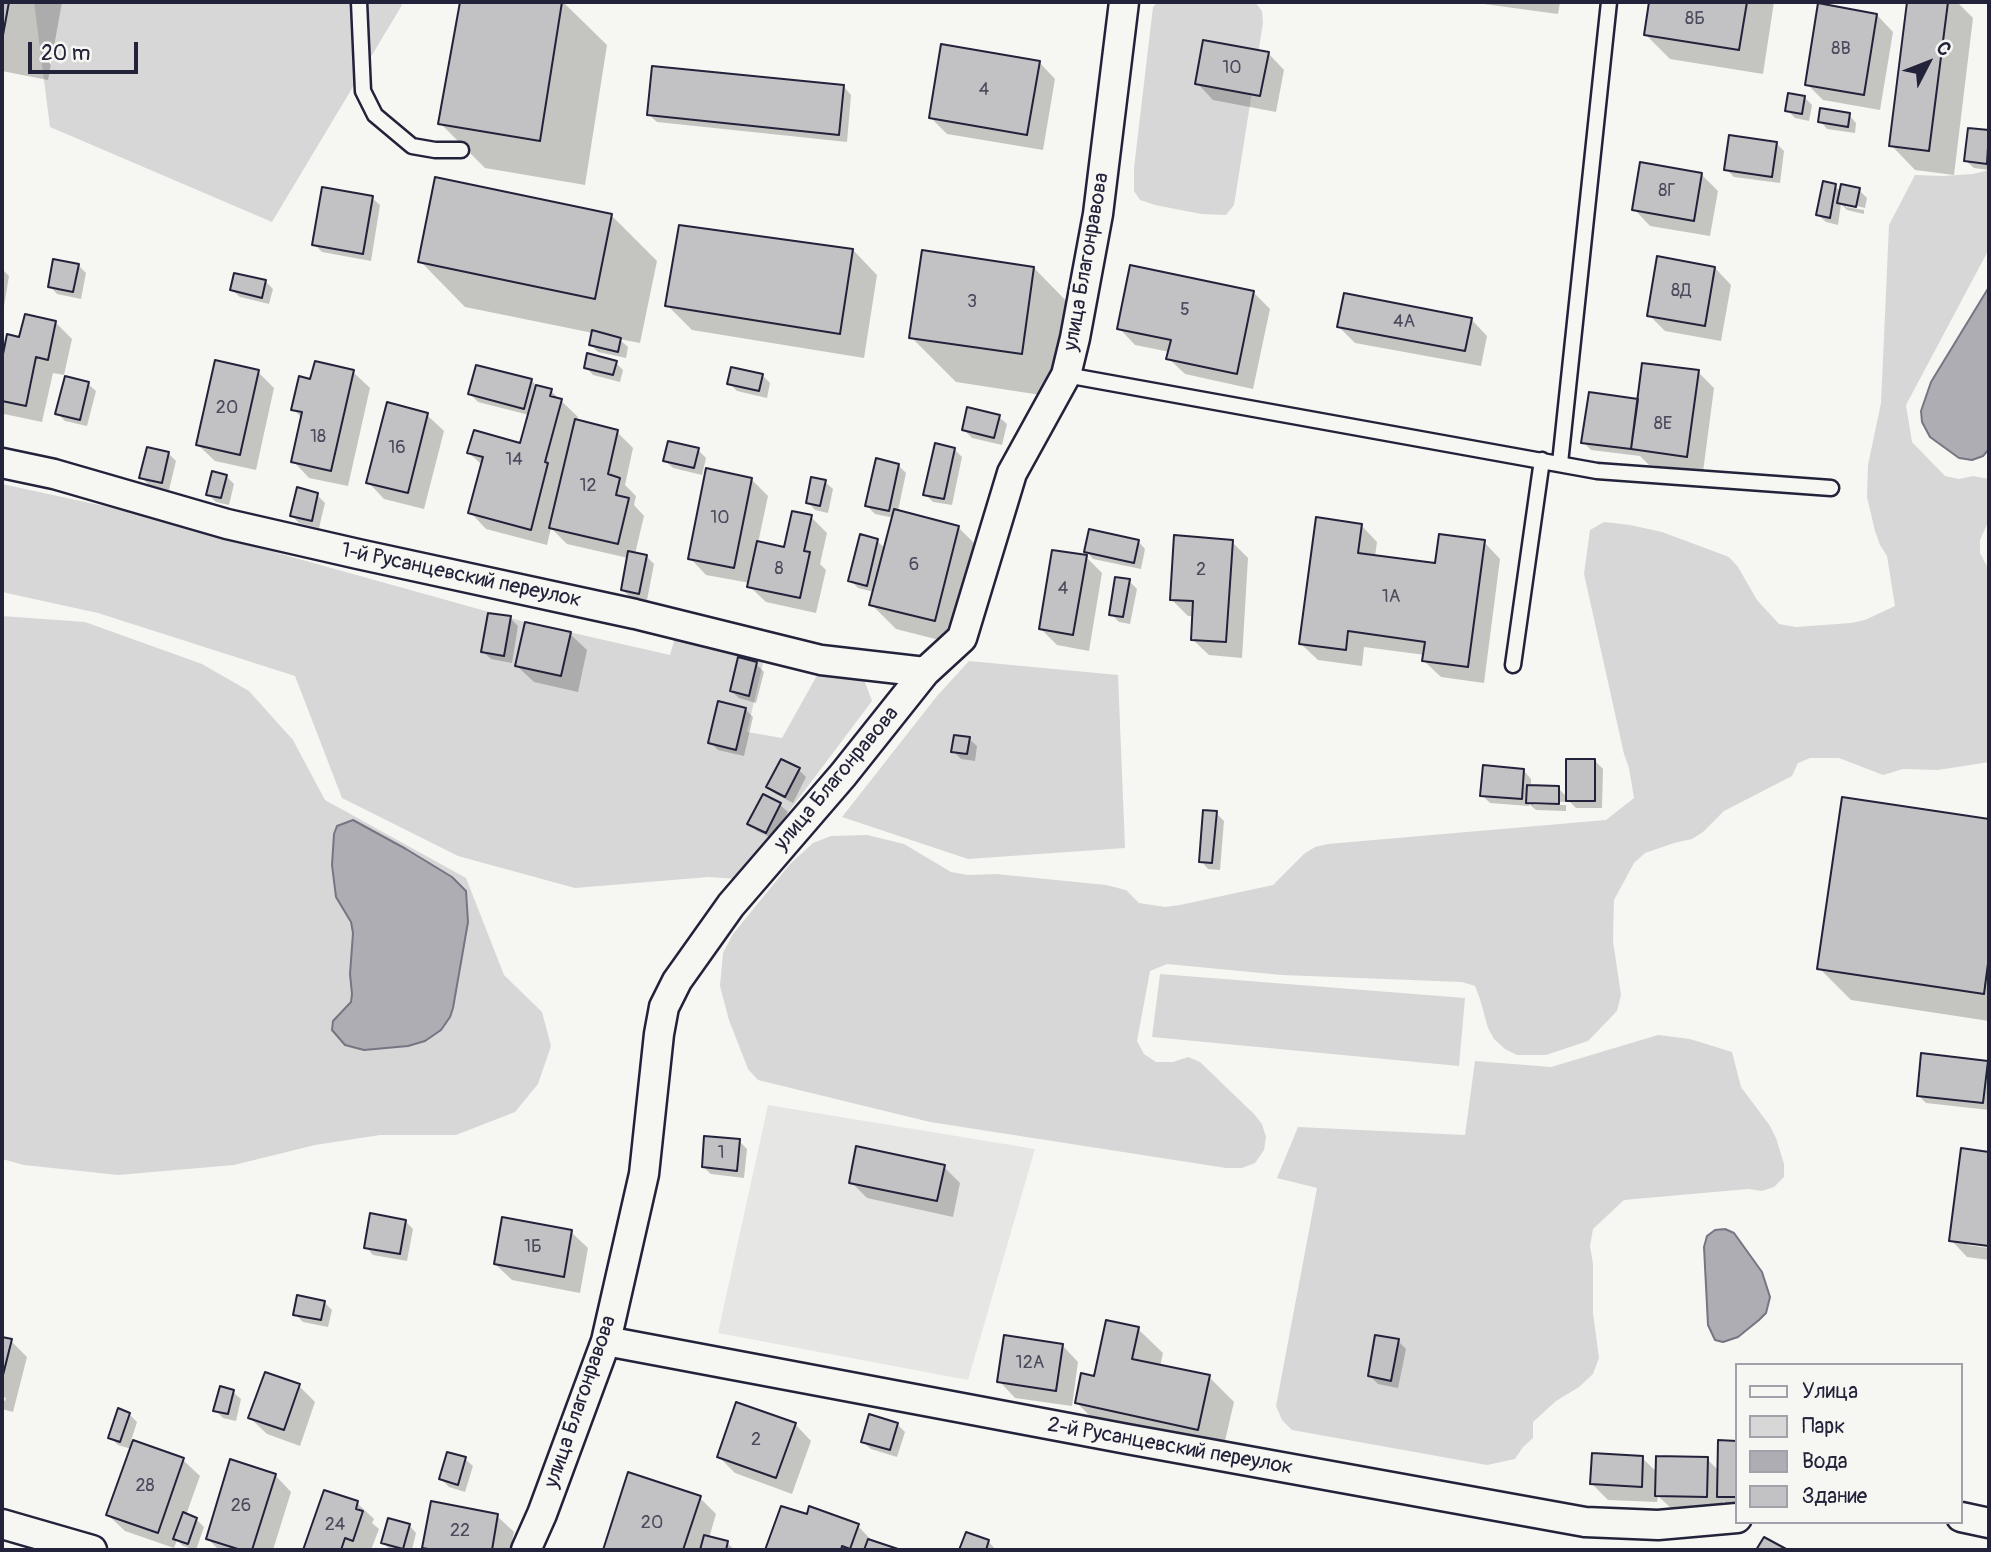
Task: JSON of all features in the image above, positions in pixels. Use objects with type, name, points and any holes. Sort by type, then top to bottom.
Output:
[{"type":"street","name":"улица Благонравова","points":[[526,1550],[606,1341],[644,1174],[659,1034],[664,1007],[672,989],[732,905],[843,775],[925,672],[962,639],[1012,473],[1066,375],[1098,214],[1124,2]]},
{"type":"street","name":"1-й Русанцевский переулок","points":[[2,463],[54,474],[227,524],[635,614],[821,660],[925,672]]},
{"type":"street","name":"2-й Русанцевский переулок","points":[[606,1341],[1585,1522],[1658,1525],[1736,1518]]},
{"type":"street","points":[[1963,1517],[1989,1523]]},
{"type":"street","points":[[2,1524],[92,1550]]},
{"type":"lane","points":[[359,2],[363,91],[374,115],[412,146],[435,150],[461,150]]},
{"type":"lane","points":[[1560,463],[1609,2]]},
{"type":"lane","points":[[1066,375],[1597,471],[1831,488]]},
{"type":"lane","points":[[1513,665],[1542,460]]},
{"type":"shaded area","points":[[768,1105],[1035,1149],[968,1380],[718,1333]]},
{"type":"green space","points":[[34,2],[397,2],[402,5],[272,222],[50,127]]},
{"type":"green space","points":[[1158,2],[1255,2],[1262,11],[1263,23],[1234,205],[1226,215],[1201,214],[1155,205],[1140,200],[1134,191],[1134,168],[1153,7]]},
{"type":"green space","points":[[1989,170],[1989,249],[1906,405],[1912,442],[1945,476],[1989,479],[1989,520],[1980,540],[1980,553],[1989,570],[1989,762],[1938,770],[1903,769],[1883,775],[1839,758],[1810,758],[1798,763],[1792,776],[1724,811],[1692,839],[1645,853],[1634,863],[1614,900],[1613,941],[1621,995],[1617,1011],[1588,1041],[1546,1055],[1517,1055],[1505,1049],[1494,1039],[1488,1028],[1475,986],[1462,982],[1282,975],[1167,964],[1150,971],[1137,1041],[1144,1054],[1156,1062],[1173,1062],[1188,1057],[1200,1062],[1254,1114],[1262,1124],[1266,1137],[1264,1150],[1255,1163],[1242,1168],[1226,1168],[930,1122],[758,1080],[748,1069],[729,1020],[720,986],[723,953],[733,934],[790,864],[813,843],[831,836],[867,835],[904,844],[951,872],[1106,885],[1126,890],[1139,903],[1165,907],[1273,885],[1304,854],[1315,847],[1328,844],[1606,820],[1634,798],[1584,574],[1590,530],[1604,522],[1630,525],[1662,532],[1729,557],[1757,600],[1779,624],[1796,627],[1851,623],[1865,620],[1895,606],[1887,556],[1875,531],[1867,497],[1868,465],[1881,403],[1889,225],[1915,175],[1973,174]]},
{"type":"green space","points":[[2,484],[127,511],[525,622],[670,655],[675,638],[764,659],[747,732],[782,738],[820,670],[863,677],[872,701],[738,879],[709,877],[575,888],[458,856],[342,798],[295,676],[98,613],[2,592]]},
{"type":"green space","points":[[2,616],[85,622],[202,664],[249,691],[293,740],[325,800],[466,878],[504,975],[542,1012],[551,1046],[538,1084],[515,1112],[456,1135],[380,1135],[315,1145],[234,1165],[118,1175],[24,1165],[2,1159]],"holes":[[[334,834],[406,849],[452,877],[466,891],[468,922],[453,1008],[441,1030],[425,1041],[408,1046],[364,1050],[354,1048],[332,1030],[333,1021],[351,1002],[353,933],[332,865]]]},
{"type":"green space","points":[[969,661],[1118,675],[1125,848],[968,859],[842,817],[937,696]]},
{"type":"green space","points":[[1160,974],[1465,998],[1459,1066],[1152,1037]]},
{"type":"green space","points":[[1658,1035],[1690,1039],[1732,1052],[1741,1087],[1776,1138],[1784,1164],[1784,1177],[1774,1187],[1762,1191],[1748,1189],[1624,1200],[1593,1229],[1590,1246],[1593,1264],[1593,1313],[1599,1358],[1593,1374],[1533,1422],[1533,1438],[1515,1459],[1487,1465],[1292,1430],[1282,1420],[1276,1406],[1317,1188],[1277,1178],[1298,1127],[1465,1135],[1475,1061],[1551,1067]]},
{"type":"water","points":[[1989,287],[1989,449],[1983,456],[1972,460],[1959,458],[1930,437],[1922,422],[1921,411],[1931,382]]},
{"type":"water","points":[[353,820],[452,877],[466,891],[468,922],[450,1017],[441,1030],[425,1041],[408,1046],[364,1050],[345,1045],[332,1030],[333,1021],[351,1002],[353,933],[351,922],[336,897],[332,865],[334,834],[337,826]]},
{"type":"water","points":[[1725,1229],[1734,1233],[1762,1272],[1770,1297],[1766,1313],[1759,1320],[1738,1337],[1723,1342],[1715,1340],[1708,1325],[1704,1247],[1707,1236],[1715,1230]]},
{"type":"building","points":[[2,2],[9,2],[3,35],[2,35]]},
{"type":"building","points":[[460,2],[562,2],[540,141],[438,124]]},
{"type":"building","points":[[1649,2],[1747,2],[1739,50],[1644,35]]},
{"type":"building","points":[[1907,2],[1948,2],[1929,151],[1889,146]]},
{"type":"building","points":[[1818,3],[1877,14],[1864,95],[1805,85]]},
{"type":"building","points":[[1203,40],[1269,52],[1260,96],[1195,84]]},
{"type":"building","points":[[941,44],[1040,61],[1027,135],[929,118]]},
{"type":"building","points":[[652,66],[844,85],[839,135],[647,115]]},
{"type":"building","points":[[1788,93],[1805,96],[1802,114],[1785,111]]},
{"type":"building","points":[[1820,108],[1850,113],[1848,127],[1818,122]]},
{"type":"building","points":[[1968,128],[1989,130],[1987,164],[1964,161]]},
{"type":"building","points":[[1729,135],[1777,142],[1772,177],[1724,170]]},
{"type":"building","points":[[1640,162],[1702,173],[1694,221],[1632,210]]},
{"type":"building","points":[[435,177],[612,214],[595,299],[418,262]]},
{"type":"building","points":[[1823,181],[1836,184],[1830,218],[1816,215]]},
{"type":"building","points":[[1841,184],[1860,188],[1856,207],[1837,203]]},
{"type":"building","points":[[322,187],[373,196],[363,254],[312,245]]},
{"type":"building","points":[[679,225],[853,249],[840,334],[665,306]]},
{"type":"building","points":[[922,250],[1034,267],[1022,354],[909,338]]},
{"type":"building","points":[[1657,256],[1715,267],[1705,326],[1647,316]]},
{"type":"building","points":[[53,259],[79,264],[73,292],[48,287]]},
{"type":"building","points":[[1130,265],[1254,291],[1237,374],[1166,359],[1171,340],[1117,329]]},
{"type":"building","points":[[234,273],[266,280],[262,298],[230,290]]},
{"type":"building","points":[[1344,293],[1472,318],[1465,351],[1337,327]]},
{"type":"building","points":[[25,314],[56,321],[48,360],[36,357],[26,406],[2,401],[2,359],[7,334],[19,337]]},
{"type":"building","points":[[592,330],[621,338],[618,352],[589,345]]},
{"type":"building","points":[[587,353],[617,361],[613,375],[584,368]]},
{"type":"building","points":[[215,360],[259,370],[240,455],[196,445]]},
{"type":"building","points":[[315,361],[354,370],[331,471],[291,462],[302,412],[291,410],[299,376],[310,379]]},
{"type":"building","points":[[1642,363],[1699,370],[1687,457],[1631,449]]},
{"type":"building","points":[[476,365],[532,379],[524,409],[468,394]]},
{"type":"building","points":[[731,367],[763,374],[759,391],[727,384]]},
{"type":"building","points":[[65,376],[89,382],[80,420],[55,414]]},
{"type":"building","points":[[536,385],[552,389],[550,396],[562,399],[531,530],[468,513],[483,457],[467,453],[474,430],[520,443]]},
{"type":"building","points":[[1589,392],[1638,399],[1631,449],[1581,443]]},
{"type":"building","points":[[387,402],[428,413],[408,493],[366,483]]},
{"type":"building","points":[[967,407],[1000,415],[994,438],[962,430]]},
{"type":"building","points":[[575,419],[618,430],[608,474],[620,478],[616,495],[629,498],[618,544],[549,528]]},
{"type":"building","points":[[668,441],[699,448],[694,468],[663,461]]},
{"type":"building","points":[[935,443],[955,448],[944,499],[923,495]]},
{"type":"building","points":[[147,447],[169,452],[162,483],[139,478]]},
{"type":"building","points":[[876,458],[899,464],[889,511],[865,506]]},
{"type":"building","points":[[706,468],[752,478],[734,568],[688,559]]},
{"type":"building","points":[[212,471],[227,475],[221,498],[206,495]]},
{"type":"building","points":[[811,477],[826,480],[820,506],[806,503]]},
{"type":"building","points":[[297,487],[318,493],[312,521],[290,516]]},
{"type":"building","points":[[894,509],[959,526],[935,621],[869,605]]},
{"type":"building","points":[[792,511],[812,515],[804,551],[810,552],[800,598],[747,587],[757,541],[784,547]]},
{"type":"building","points":[[1316,517],[1362,524],[1358,553],[1435,563],[1439,534],[1485,540],[1468,667],[1422,661],[1425,642],[1348,631],[1346,650],[1299,644]]},
{"type":"building","points":[[1089,529],[1139,540],[1134,563],[1084,552]]},
{"type":"building","points":[[860,534],[878,539],[867,586],[848,581]]},
{"type":"building","points":[[1174,535],[1233,540],[1226,642],[1191,640],[1193,601],[1170,600]]},
{"type":"building","points":[[1052,550],[1087,555],[1073,635],[1039,629]]},
{"type":"building","points":[[628,551],[647,555],[639,594],[621,590]]},
{"type":"building","points":[[1115,577],[1130,579],[1123,617],[1109,615]]},
{"type":"building","points":[[488,613],[511,616],[504,656],[481,652]]},
{"type":"building","points":[[525,622],[571,632],[561,676],[515,666]]},
{"type":"building","points":[[738,657],[757,662],[749,696],[730,691]]},
{"type":"building","points":[[718,701],[746,708],[736,750],[708,743]]},
{"type":"building","points":[[954,735],[970,737],[967,754],[951,752]]},
{"type":"building","points":[[781,759],[800,768],[785,797],[766,787]]},
{"type":"building","points":[[1566,759],[1595,759],[1595,801],[1566,801]]},
{"type":"building","points":[[1483,765],[1524,769],[1522,799],[1480,796]]},
{"type":"building","points":[[1527,785],[1559,786],[1559,804],[1526,803]]},
{"type":"building","points":[[763,794],[781,803],[766,833],[747,824]]},
{"type":"building","points":[[1842,797],[1989,819],[1989,956],[1984,994],[1817,969]]},
{"type":"building","points":[[1203,810],[1217,811],[1212,863],[1199,862]]},
{"type":"building","points":[[1921,1053],[1988,1061],[1983,1103],[1917,1096]]},
{"type":"building","points":[[704,1136],[740,1139],[737,1171],[702,1167]]},
{"type":"building","points":[[856,1146],[945,1165],[937,1201],[849,1183]]},
{"type":"building","points":[[1961,1148],[1989,1152],[1989,1246],[1949,1241]]},
{"type":"building","points":[[370,1213],[406,1220],[400,1254],[364,1248]]},
{"type":"building","points":[[502,1217],[572,1230],[564,1277],[494,1264]]},
{"type":"building","points":[[297,1295],[325,1301],[321,1320],[293,1315]]},
{"type":"building","points":[[1106,1320],[1139,1327],[1132,1359],[1210,1375],[1198,1430],[1075,1403],[1081,1373],[1094,1376]]},
{"type":"building","points":[[1004,1335],[1063,1344],[1056,1391],[997,1382]]},
{"type":"building","points":[[1375,1335],[1399,1339],[1391,1381],[1368,1376]]},
{"type":"building","points":[[2,1337],[12,1339],[2,1379]]},
{"type":"building","points":[[265,1372],[300,1384],[284,1430],[248,1418]]},
{"type":"building","points":[[220,1386],[234,1390],[228,1414],[213,1411]]},
{"type":"building","points":[[736,1402],[796,1423],[776,1478],[717,1457]]},
{"type":"building","points":[[118,1408],[130,1413],[120,1442],[108,1438]]},
{"type":"building","points":[[869,1414],[898,1423],[890,1450],[861,1442]]},
{"type":"building","points":[[133,1440],[184,1458],[158,1533],[106,1515]]},
{"type":"building","points":[[1718,1440],[1736,1441],[1736,1497],[1717,1497]]},
{"type":"building","points":[[447,1452],[466,1457],[458,1485],[439,1479]]},
{"type":"building","points":[[1592,1453],[1643,1456],[1642,1487],[1590,1484]]},
{"type":"building","points":[[1656,1456],[1708,1457],[1707,1497],[1655,1496]]},
{"type":"building","points":[[230,1459],[276,1474],[252,1550],[241,1550],[206,1539]]},
{"type":"building","points":[[628,1472],[701,1496],[683,1550],[603,1550]]},
{"type":"building","points":[[324,1490],[358,1501],[356,1509],[363,1511],[353,1541],[345,1538],[341,1550],[303,1550]]},
{"type":"building","points":[[431,1501],[498,1514],[492,1550],[422,1548]]},
{"type":"building","points":[[781,1506],[807,1514],[809,1506],[859,1524],[850,1549],[842,1546],[841,1550],[765,1550]]},
{"type":"building","points":[[183,1512],[197,1518],[188,1544],[173,1539]]},
{"type":"building","points":[[388,1518],[410,1524],[403,1549],[381,1543]]},
{"type":"building","points":[[966,1532],[989,1540],[986,1550],[959,1550]]},
{"type":"building","points":[[704,1535],[728,1541],[726,1550],[700,1550]]},
{"type":"building","points":[[1764,1537],[1788,1550],[1756,1550]]},
{"type":"building","points":[[868,1539],[901,1550],[864,1550]]}]
